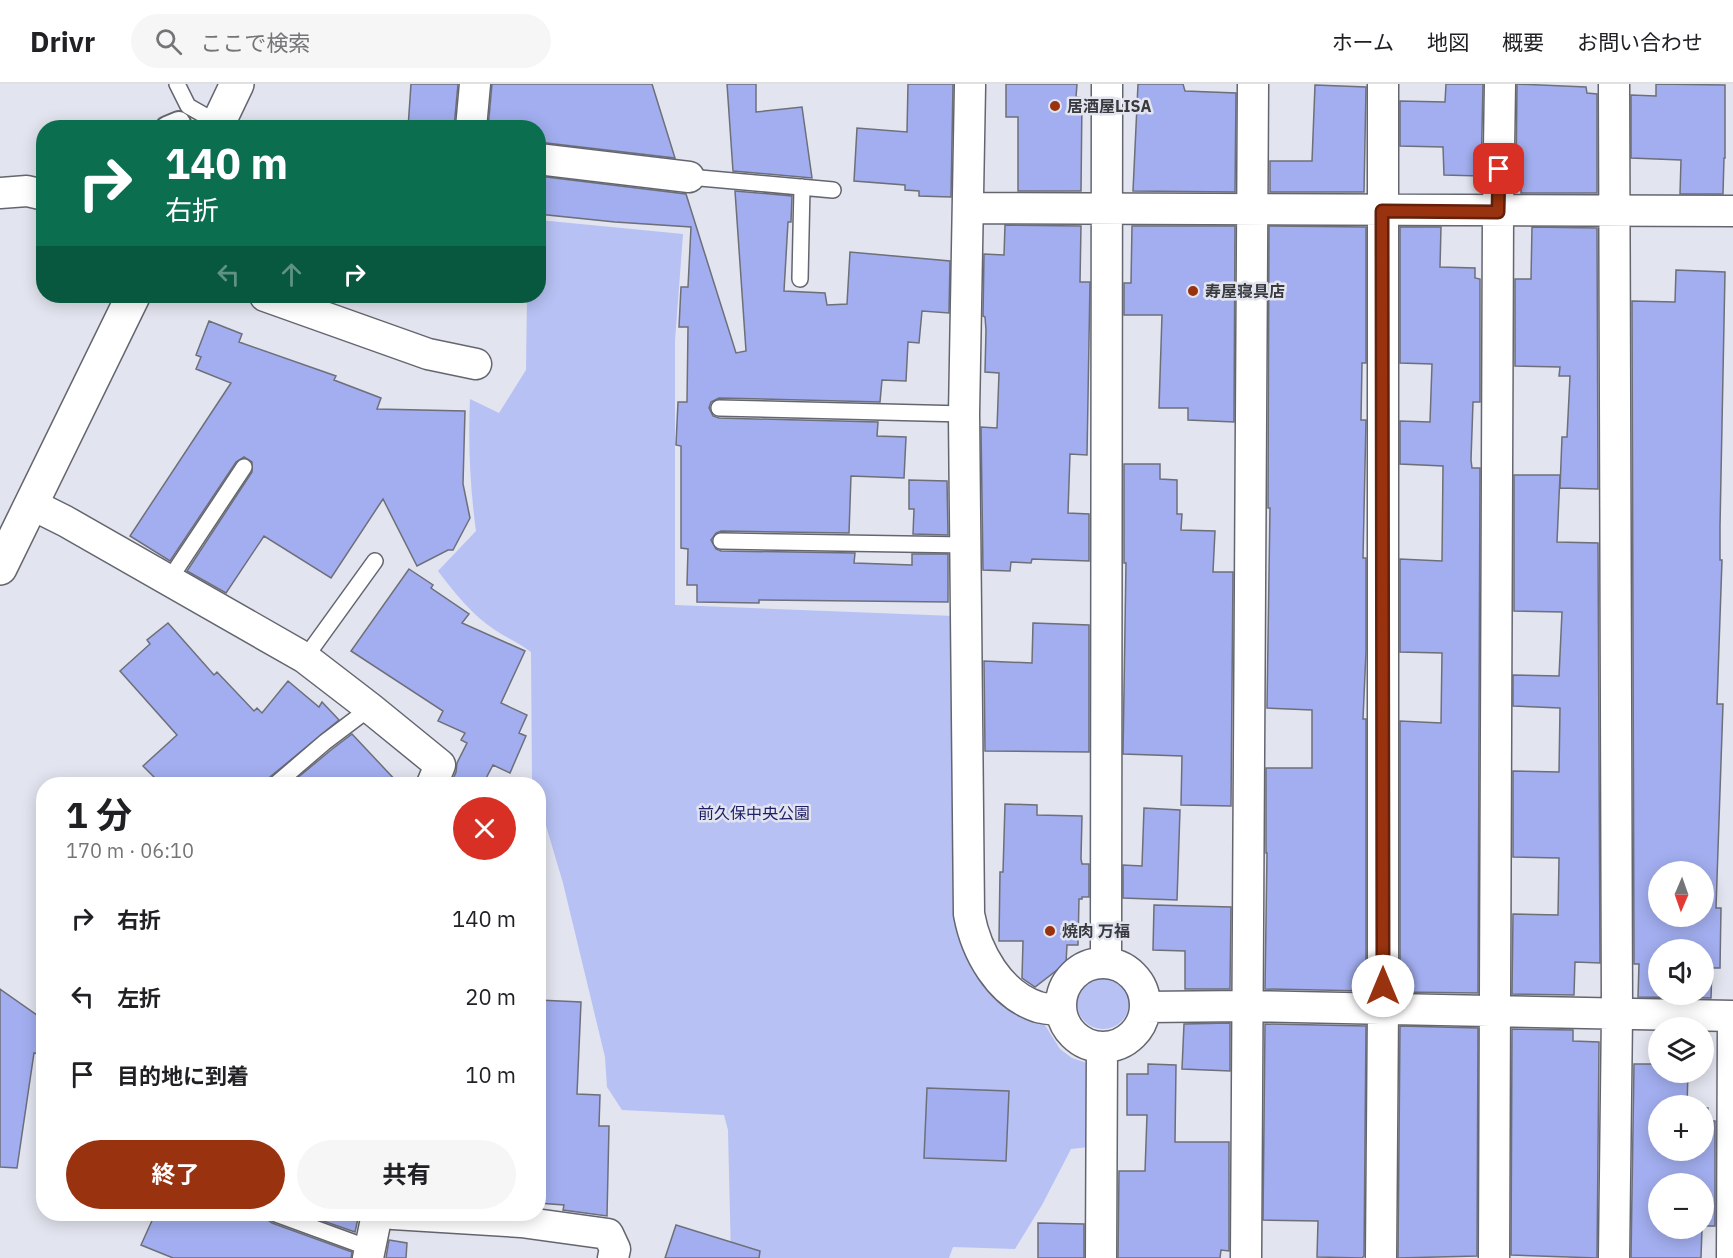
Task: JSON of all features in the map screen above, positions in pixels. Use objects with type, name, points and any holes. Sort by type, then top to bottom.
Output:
[{"type":"street","points":[[219,120],[237,84]]},
{"type":"street","points":[[472,120],[475,84]]},
{"type":"street","points":[[1106,963],[1107,84]]},
{"type":"street","points":[[1246,1258],[1253,84]]},
{"type":"street","points":[[1381,1258],[1383,84]]},
{"type":"street","points":[[1494,1258],[1500,84]]},
{"type":"street","points":[[1614,84],[1617,1014],[1614,1258]]},
{"type":"street","points":[[970,86],[964,414],[969,914],[972,934],[981,954],[995,975],[1017,996],[1038,1006],[1061,1011]]},
{"type":"street","points":[[546,160],[689,177]]},
{"type":"street","points":[[0,193],[27,190],[36,193]]},
{"type":"street","points":[[969,208],[1733,212]]},
{"type":"street","points":[[0,568],[130,303]]},
{"type":"street","points":[[285,303],[428,354],[476,364]]},
{"type":"street","points":[[31,504],[305,658],[440,765],[435,777]]},
{"type":"street","points":[[1106,963],[1121,966],[1132,973],[1144,995],[1145,1007],[1141,1025],[1130,1037],[1116,1045],[1102,1047],[1085,1044],[1073,1035],[1065,1025],[1061,1011],[1064,990],[1078,971],[1106,963]]},
{"type":"street","points":[[1145,1007],[1247,1006],[1733,1016]]},
{"type":"street","points":[[1732,1258],[1733,1021]]},
{"type":"street","points":[[1101,1258],[1102,1047]]},
{"type":"street","points":[[368,1253],[376,1221]]},
{"type":"street","points":[[505,1221],[608,1234],[615,1249],[613,1258]]},
{"type":"lane","points":[[177,84],[188,106],[209,120]]},
{"type":"lane","points":[[689,177],[833,190]]},
{"type":"lane","points":[[800,279],[802,187]]},
{"type":"lane","points":[[719,408],[964,414]]},
{"type":"lane","points":[[169,580],[244,467]]},
{"type":"lane","points":[[721,541],[966,545]]},
{"type":"lane","points":[[305,658],[375,561]]},
{"type":"lane","points":[[284,777],[370,708]]},
{"type":"lane","points":[[293,1221],[368,1253]]},
{"type":"green space","name":"前久保中央公園","points":[[546,221],[683,234],[675,341],[675,605],[954,616],[959,934],[1043,1022],[1060,1049],[1072,1058],[1090,1064],[1089,1147],[1071,1149],[1042,1205],[1015,1249],[953,1247],[949,1258],[731,1258],[728,1130],[724,1115],[622,1110],[607,1087],[605,1057],[563,883],[546,826],[546,777],[532,777],[531,652],[495,630],[479,617],[438,571],[476,531],[470,465],[470,399],[499,413],[526,370],[527,303],[546,303]]},
{"type":"green space","points":[[1103,977],[1117,981],[1125,989],[1129,1003],[1125,1017],[1117,1025],[1103,1029],[1089,1025],[1081,1017],[1077,1003],[1081,989],[1089,981]]},
{"type":"building","points":[[411,84],[458,84],[455,120],[409,120]]},
{"type":"building","points":[[492,84],[652,84],[675,158],[546,143],[546,120],[489,120]]},
{"type":"building","points":[[727,84],[756,84],[756,112],[802,107],[812,178],[733,171]]},
{"type":"building","points":[[908,84],[953,84],[951,197],[919,196],[919,191],[905,190],[905,185],[854,181],[857,128],[907,132]]},
{"type":"building","points":[[1006,84],[1077,84],[1076,97],[1082,98],[1081,191],[1018,191],[1018,117],[1006,117]]},
{"type":"building","points":[[1138,84],[1183,84],[1185,91],[1236,93],[1235,192],[1133,191]]},
{"type":"building","points":[[1446,84],[1483,84],[1481,176],[1444,175],[1443,147],[1400,146],[1400,101],[1445,102]]},
{"type":"building","points":[[1517,84],[1586,87],[1587,93],[1597,94],[1597,193],[1521,193],[1521,178],[1516,177]]},
{"type":"building","points":[[1656,84],[1725,85],[1723,194],[1680,194],[1681,160],[1631,158],[1631,95],[1656,96]]},
{"type":"building","points":[[1315,85],[1366,87],[1364,192],[1270,192],[1270,161],[1312,161]]},
{"type":"building","points":[[546,177],[686,194],[736,353],[746,351],[735,191],[792,196],[791,222],[788,222],[784,291],[825,293],[827,305],[847,304],[850,252],[950,261],[949,313],[922,311],[919,343],[908,342],[906,381],[882,380],[880,402],[719,398],[711,402],[709,408],[713,416],[719,418],[878,422],[877,436],[906,437],[904,478],[851,476],[849,533],[721,531],[716,533],[711,540],[716,549],[721,551],[855,553],[854,563],[912,565],[912,554],[948,554],[948,602],[759,600],[759,603],[697,602],[697,585],[687,585],[688,549],[681,548],[681,446],[676,445],[678,402],[687,402],[688,327],[679,327],[681,287],[688,287],[691,227],[546,215]]},
{"type":"building","points":[[1005,225],[1081,226],[1080,282],[1090,282],[1087,455],[1070,454],[1068,513],[1089,514],[1089,561],[1032,559],[1031,563],[1011,562],[1010,571],[983,570],[981,427],[997,428],[999,373],[985,372],[984,254],[1004,255]]},
{"type":"building","points":[[1132,226],[1235,226],[1234,422],[1188,420],[1188,408],[1159,408],[1162,315],[1124,315],[1124,283],[1131,283]]},
{"type":"building","points":[[1269,226],[1366,227],[1366,363],[1362,363],[1361,420],[1366,420],[1363,558],[1366,558],[1366,651],[1363,719],[1366,719],[1366,991],[1265,989],[1266,768],[1312,768],[1312,710],[1267,708],[1270,508],[1268,508]]},
{"type":"building","points":[[1400,227],[1441,227],[1440,267],[1475,268],[1475,278],[1480,279],[1480,402],[1473,402],[1471,460],[1472,468],[1480,468],[1478,993],[1400,992],[1400,721],[1441,723],[1442,653],[1400,652],[1400,559],[1442,561],[1443,466],[1400,464],[1400,421],[1430,422],[1432,364],[1400,363]]},
{"type":"building","points":[[1532,227],[1597,228],[1598,489],[1560,488],[1562,437],[1567,437],[1570,376],[1559,376],[1560,367],[1515,366],[1515,279],[1531,279]]},
{"type":"building","points":[[1676,270],[1725,272],[1720,526],[1720,560],[1722,560],[1717,704],[1723,704],[1716,908],[1721,908],[1720,968],[1714,968],[1714,939],[1648,939],[1648,997],[1638,997],[1639,964],[1634,964],[1632,301],[1675,302]]},
{"type":"building","points":[[209,321],[242,334],[239,342],[336,376],[334,380],[381,398],[377,409],[465,411],[463,484],[470,518],[453,550],[448,550],[417,566],[383,499],[331,578],[264,536],[226,593],[187,571],[252,472],[252,462],[244,457],[236,462],[170,561],[130,536],[231,383],[196,369],[201,357],[196,355]]},
{"type":"building","points":[[1124,464],[1160,464],[1160,479],[1177,480],[1177,514],[1182,514],[1181,530],[1215,531],[1213,572],[1233,572],[1231,806],[1181,805],[1182,756],[1123,754],[1126,563],[1124,563]]},
{"type":"building","points":[[1514,475],[1560,475],[1557,542],[1598,543],[1600,963],[1575,962],[1574,995],[1512,994],[1513,914],[1558,915],[1559,858],[1513,857],[1513,771],[1559,772],[1560,708],[1513,706],[1513,675],[1559,676],[1562,612],[1514,611]]},
{"type":"building","points":[[909,480],[947,481],[948,535],[913,534],[914,509],[909,509]]},
{"type":"building","points":[[409,569],[433,585],[431,588],[469,614],[462,623],[525,651],[501,703],[527,715],[519,733],[526,736],[510,773],[493,765],[487,777],[454,777],[457,763],[467,743],[461,740],[465,733],[438,721],[443,711],[351,651]]},
{"type":"building","points":[[168,623],[214,675],[217,672],[254,711],[257,708],[262,713],[288,681],[319,707],[322,702],[339,720],[270,777],[154,777],[143,766],[177,735],[120,671],[150,644],[147,640]]},
{"type":"building","points":[[1033,623],[1089,625],[1089,752],[985,751],[984,661],[1032,663]]},
{"type":"building","points":[[352,734],[392,777],[298,777]]},
{"type":"building","points":[[1005,804],[1037,805],[1037,815],[1082,816],[1081,859],[1082,864],[1089,864],[1089,897],[1079,899],[1078,945],[1067,945],[1066,963],[1035,987],[1022,978],[1023,941],[999,941],[1000,872],[1003,872]]},
{"type":"building","points":[[1144,808],[1180,810],[1177,900],[1123,898],[1123,865],[1142,866]]},
{"type":"building","points":[[1154,905],[1231,907],[1230,989],[1185,989],[1185,951],[1153,950]]},
{"type":"building","points":[[0,989],[36,1014],[36,1053],[34,1053],[17,1168],[0,1167]]},
{"type":"building","points":[[546,1000],[581,1002],[577,1094],[600,1095],[599,1126],[609,1126],[607,1216],[563,1210],[564,1205],[546,1204]]},
{"type":"building","points":[[1230,1023],[1230,1071],[1182,1069],[1184,1024]]},
{"type":"building","points":[[1265,1024],[1366,1026],[1364,1256],[1362,1258],[1317,1257],[1318,1221],[1263,1220]]},
{"type":"building","points":[[1400,1026],[1478,1028],[1477,1256],[1398,1258]]},
{"type":"building","points":[[1512,1029],[1573,1030],[1573,1041],[1599,1042],[1597,1258],[1511,1255]]},
{"type":"building","points":[[1148,1064],[1176,1065],[1175,1142],[1229,1142],[1229,1251],[1221,1250],[1220,1258],[1118,1258],[1119,1171],[1145,1171],[1147,1115],[1127,1115],[1127,1074],[1148,1074]]},
{"type":"building","points":[[1634,1064],[1648,1064],[1648,1083],[1688,1083],[1687,1095],[1648,1095],[1648,1161],[1714,1161],[1715,1121],[1715,1226],[1714,1173],[1648,1173],[1648,1239],[1702,1239],[1701,1258],[1631,1258]]},
{"type":"building","points":[[927,1088],[1009,1091],[1006,1161],[924,1158]]},
{"type":"building","points":[[152,1221],[269,1221],[352,1252],[351,1258],[173,1258],[141,1245]]},
{"type":"building","points":[[323,1221],[357,1221],[355,1232]]},
{"type":"building","points":[[1038,1223],[1084,1224],[1084,1258],[1038,1258]]},
{"type":"building","points":[[676,1225],[760,1251],[759,1258],[665,1258]]},
{"type":"building","points":[[389,1240],[407,1243],[406,1258],[386,1258]]},
{"type":"place","name":"居酒屋LISA","points":[[1055,106]]},
{"type":"place","name":"寿屋寝具店","points":[[1193,291]]},
{"type":"place","name":"焼肉 万福","points":[[1050,931]]},
{"type":"route","points":[[1383,986],[1382,211],[1498,212],[1499,169]]}]
